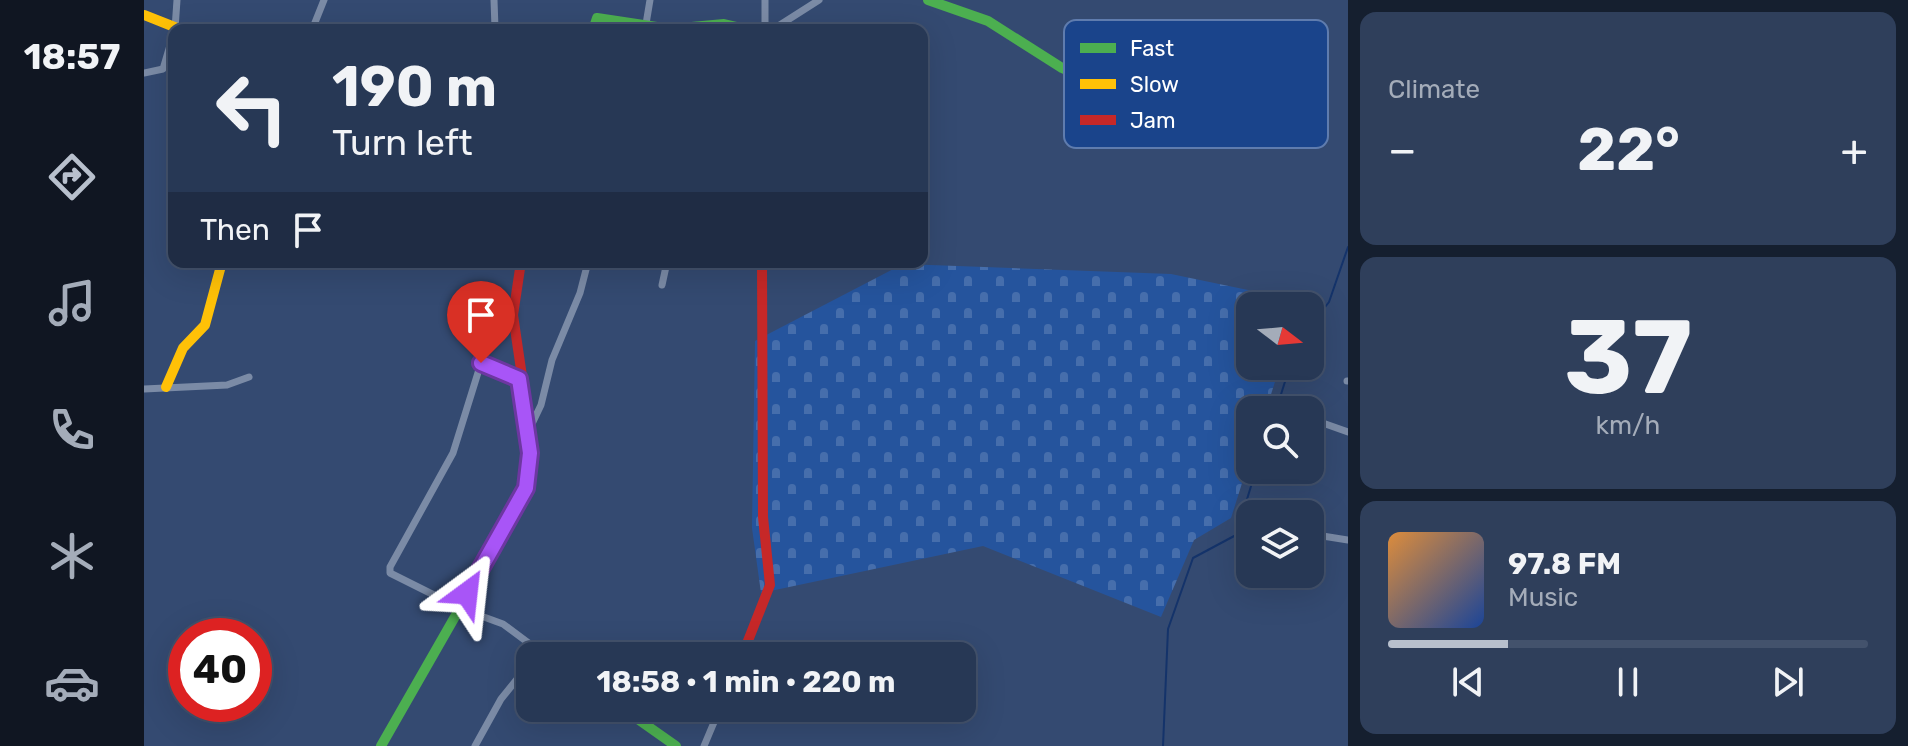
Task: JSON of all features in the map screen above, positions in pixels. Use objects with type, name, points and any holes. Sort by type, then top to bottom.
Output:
[{"type":"street","points":[[175,24],[177,0]]},
{"type":"street","points":[[314,24],[324,0]]},
{"type":"street","points":[[494,0],[495,24]]},
{"type":"street","points":[[646,24],[650,0]]},
{"type":"street","points":[[765,0],[765,24]]},
{"type":"street","points":[[781,24],[819,0]]},
{"type":"street","points":[[928,0],[988,21],[1064,69]]},
{"type":"street","points":[[144,15],[168,28]]},
{"type":"street","points":[[595,24],[597,18],[630,24]]},
{"type":"street","points":[[144,73],[163,69],[168,51]]},
{"type":"street","points":[[166,387],[183,348],[205,325],[220,268]]},
{"type":"street","points":[[381,746],[462,609],[467,593],[526,488],[530,453],[519,379],[516,284],[520,268]]},
{"type":"street","points":[[527,431],[541,405],[552,360],[580,293],[586,268]]},
{"type":"street","points":[[662,285],[666,268]]},
{"type":"street","points":[[748,642],[770,585],[763,517],[762,268]]},
{"type":"street","points":[[519,379],[481,363],[453,453],[390,567],[390,573],[462,609],[503,624],[525,642]]},
{"type":"street","points":[[144,389],[227,385],[249,377]]},
{"type":"street","points":[[1324,423],[1348,432]]},
{"type":"street","points":[[1324,536],[1348,540]]},
{"type":"street","points":[[475,746],[501,699],[516,680]]},
{"type":"street","points":[[642,722],[676,746]]},
{"type":"street","points":[[704,746],[714,722]]},
{"type":"green space","points":[[928,265],[1171,274],[1258,292],[1236,292],[1236,380],[1276,380],[1270,396],[1236,396],[1236,484],[1242,484],[1231,518],[1194,540],[1161,617],[983,546],[761,593],[752,528],[755,341],[895,268],[928,268]]},
{"type":"waterway","points":[[1324,308],[1348,247]]},
{"type":"waterway","points":[[1280,396],[1286,380]]},
{"type":"waterway","points":[[1163,746],[1168,629],[1193,558],[1236,535],[1252,484]]},
{"type":"traffic: fast","points":[[928,0],[988,21],[1064,69]]},
{"type":"traffic: fast","points":[[595,24],[597,18],[637,24]]},
{"type":"traffic: fast","points":[[381,746],[520,503],[529,474],[528,417]]},
{"type":"traffic: fast","points":[[642,722],[676,746]]},
{"type":"traffic: slow","points":[[144,15],[168,24]]},
{"type":"traffic: slow","points":[[166,387],[183,348],[205,325],[220,268]]},
{"type":"traffic: jam","points":[[520,268],[513,315],[528,417]]},
{"type":"traffic: jam","points":[[748,642],[770,585],[763,517],[762,268]]},
{"type":"route","points":[[467,593],[526,488],[529,474],[530,453],[519,379],[486,362],[481,363]]}]
